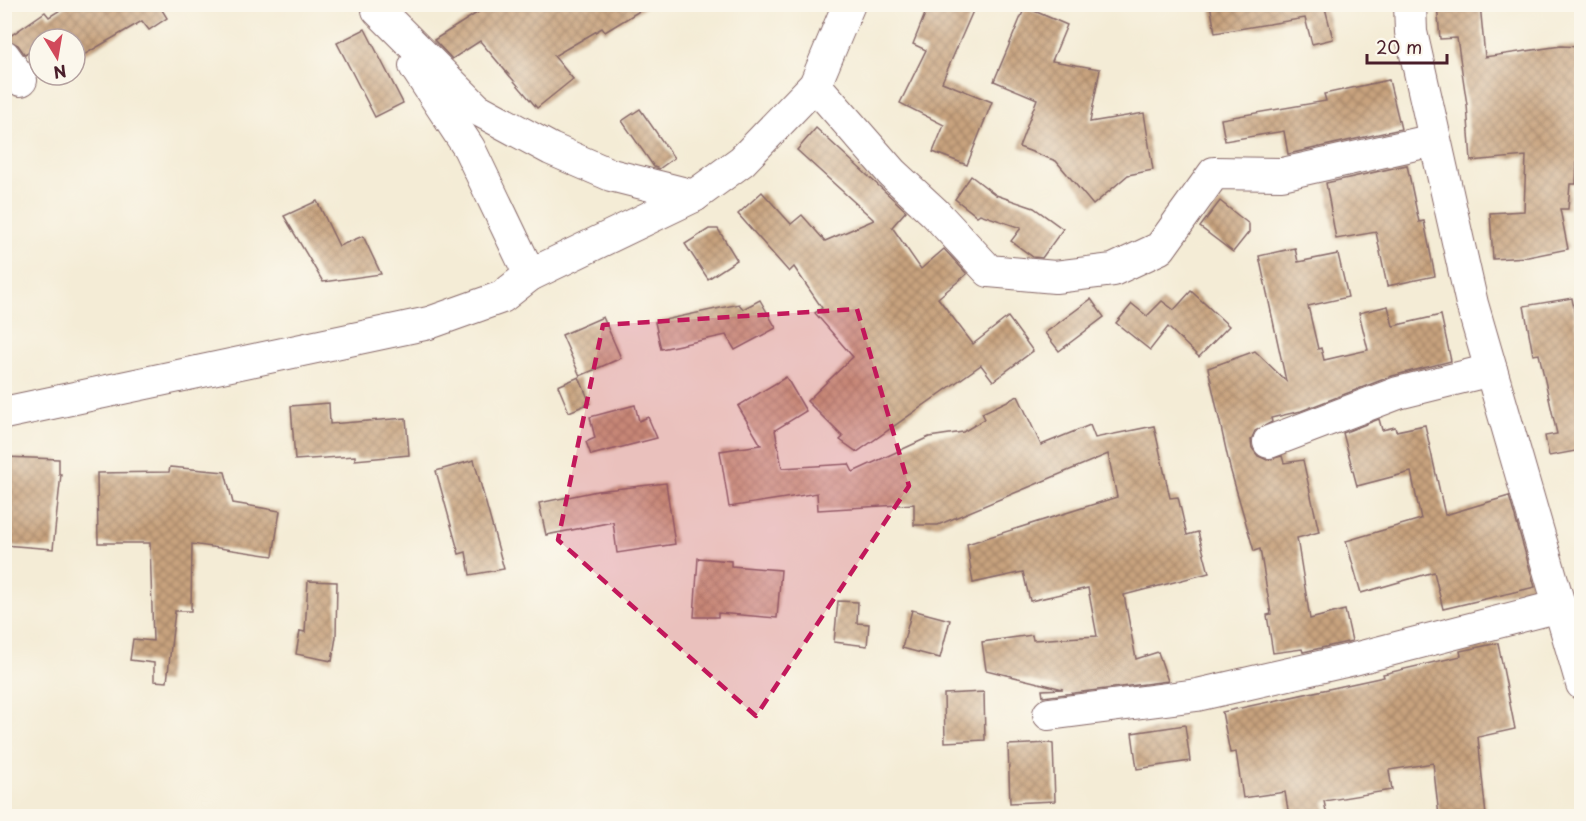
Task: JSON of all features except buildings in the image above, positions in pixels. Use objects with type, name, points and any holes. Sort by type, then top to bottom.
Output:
[{"type":"street","points":[[4,412],[429,323],[502,297],[530,275],[694,196],[742,161],[815,86],[849,4]]},
{"type":"street","points":[[1410,4],[1411,32],[1472,304],[1581,684]]},
{"type":"street","points":[[377,7],[477,109],[551,149],[611,175],[694,196]]},
{"type":"street","points":[[377,7],[469,148],[530,275]]},
{"type":"street","points":[[815,86],[892,173],[935,213],[989,271],[1055,277],[1113,270],[1160,248],[1214,173],[1282,174],[1434,140]]},
{"type":"street","points":[[1269,442],[1398,393],[1491,370]]},
{"type":"street","points":[[1049,714],[1197,695],[1350,660],[1560,606]]},
{"type":"highlighted area","points":[[857,309],[909,486],[756,716],[558,540],[603,325]]}]
